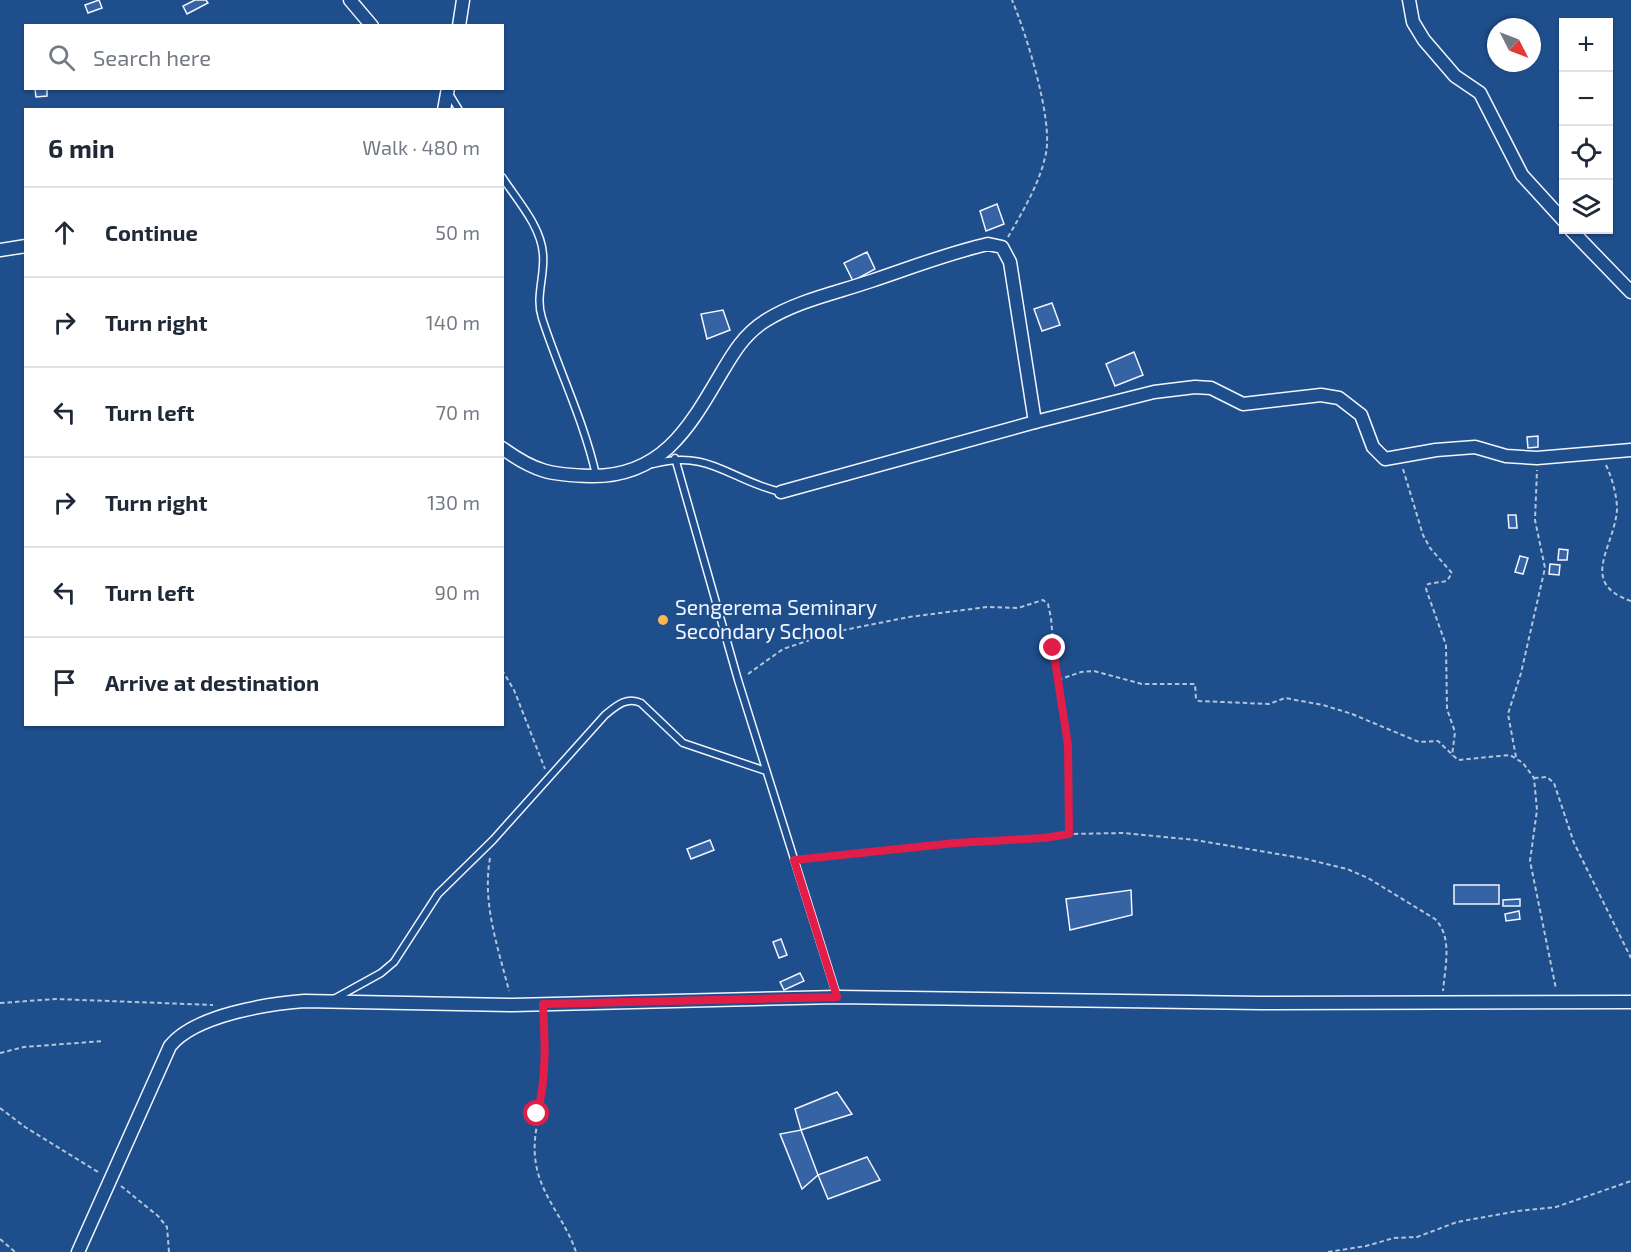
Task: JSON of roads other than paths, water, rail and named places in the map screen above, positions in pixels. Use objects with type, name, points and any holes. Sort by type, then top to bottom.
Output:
[{"type":"street","points":[[350,0],[370,24]]},
{"type":"street","points":[[459,24],[463,0]]},
{"type":"street","points":[[1409,0],[1413,22],[1424,40],[1455,76],[1480,93],[1522,175],[1559,217]]},
{"type":"street","points":[[444,108],[448,90]]},
{"type":"street","points":[[1575,234],[1631,292]]},
{"type":"street","points":[[504,449],[524,464],[556,476],[596,476],[641,467],[668,450],[686,429],[736,347],[750,332],[765,321],[799,304],[988,244],[1002,247],[1010,262],[1035,422]]},
{"type":"street","points":[[0,250],[24,246]]},
{"type":"street","points":[[781,492],[1035,422],[1173,388],[1211,388],[1243,404],[1321,394],[1339,398],[1361,415],[1373,447],[1385,459],[1436,450],[1475,447],[1506,456],[1537,458],[1631,450]]},
{"type":"street","points":[[78,1252],[112,1179],[139,1112],[176,1039],[199,1026],[254,1007],[304,1001],[513,1005],[837,997],[1261,1003],[1558,1004],[1631,1002]]},
{"type":"lane","points":[[448,90],[458,108]]},
{"type":"lane","points":[[504,180],[541,241],[543,255],[539,294],[541,315],[583,424],[596,476]]},
{"type":"lane","points":[[641,467],[675,458],[701,460],[756,486],[781,492]]},
{"type":"lane","points":[[675,458],[738,680],[837,997]]},
{"type":"lane","points":[[331,1002],[381,973],[394,962],[438,894],[496,836],[605,715],[624,702],[634,700],[651,711],[674,737],[683,743],[766,771]]},
{"type":"place","name":"Sengerema Seminary Secondary School","points":[[663,620]]}]
